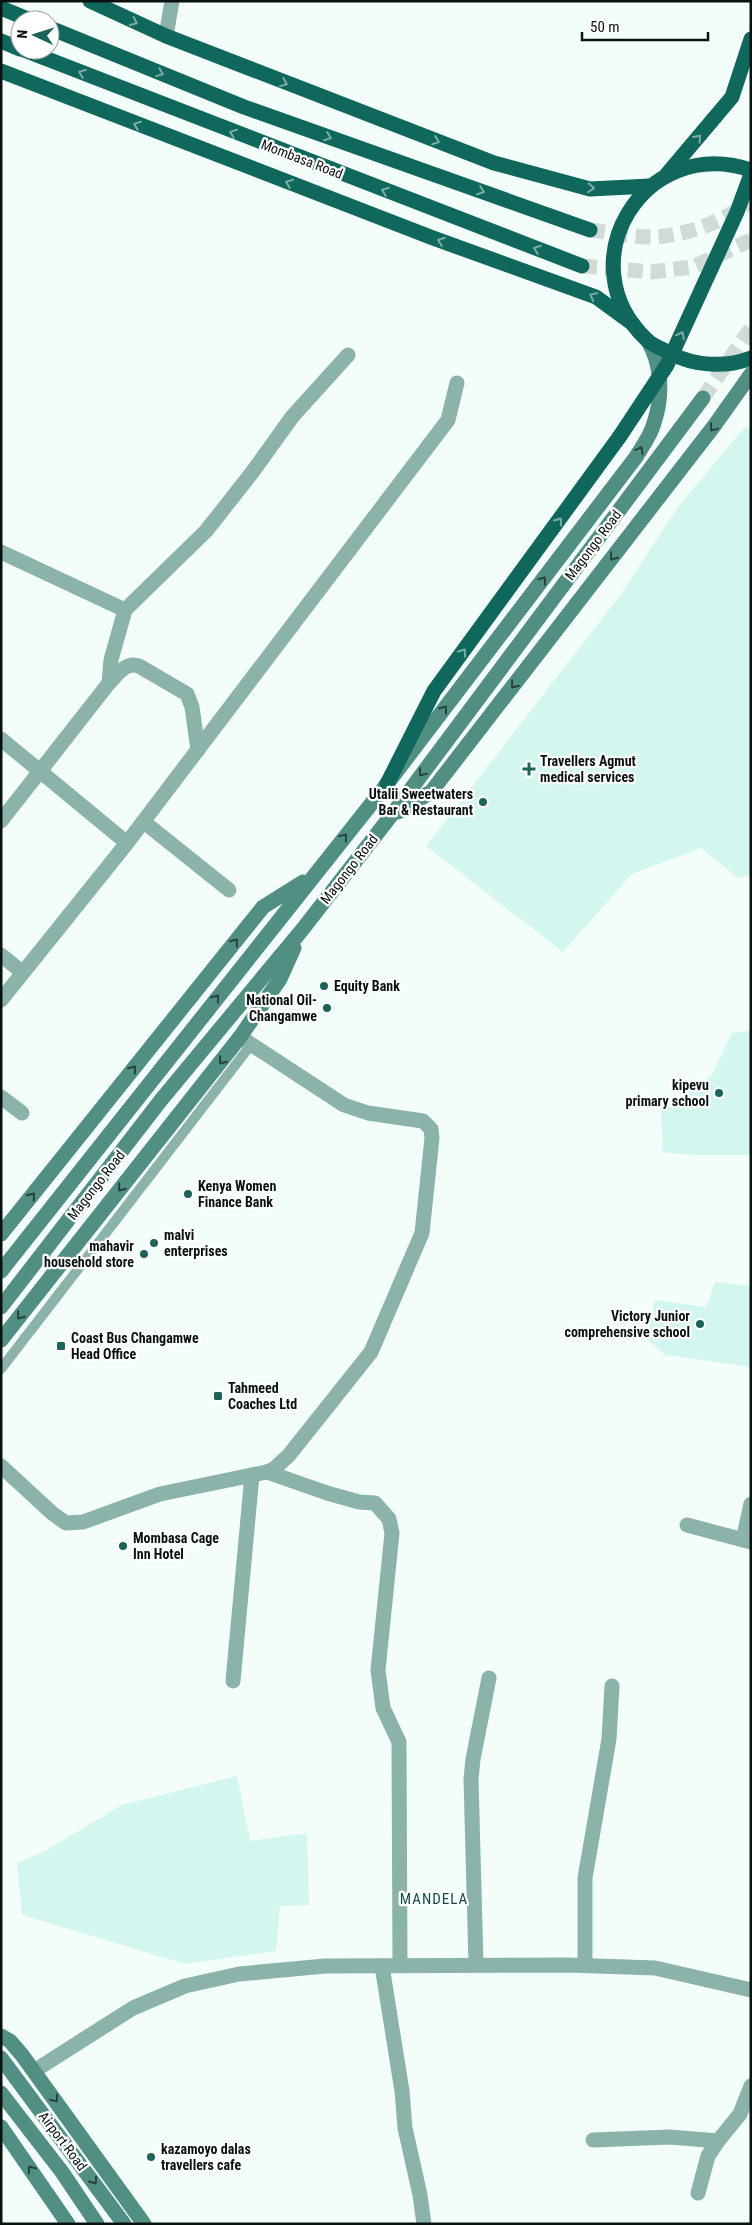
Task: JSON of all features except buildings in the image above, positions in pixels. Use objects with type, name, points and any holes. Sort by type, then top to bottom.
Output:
[{"type":"highway","points":[[90,1],[166,36],[494,163],[590,189],[650,186]]},
{"type":"highway","name":"Mombasa Road","points":[[60,32],[244,107],[590,230]]},
{"type":"highway","points":[[633,324],[620,297],[614,271],[615,251],[626,215],[637,199],[650,186],[666,175],[732,98],[751,39]]},
{"type":"highway","name":"Mombasa Road","points":[[50,60],[582,266]]},
{"type":"highway","points":[[1,71],[433,238],[596,297],[633,324],[648,341],[685,360],[717,365],[751,358]]},
{"type":"highway","points":[[387,784],[434,691],[620,436],[667,365],[737,212],[751,172],[730,163],[697,164],[666,175]]},
{"type":"main road","name":"Magongo Road","points":[[1,1271],[387,784],[636,458],[654,424],[660,384],[657,356],[648,341]]},
{"type":"main road","points":[[390,817],[431,792],[751,374]]},
{"type":"main road","points":[[734,398],[751,397]]},
{"type":"main road","name":"Magongo Road","points":[[1,1306],[161,1100],[302,930],[390,817],[703,398]]},
{"type":"main road","points":[[1,1234],[263,908],[313,875]]},
{"type":"main road","points":[[1,1340],[245,1042],[280,979],[302,930]]},
{"type":"main road","points":[[1,2036],[10,2040],[144,2224]]},
{"type":"main road","name":"Airport Road","points":[[1,2058],[124,2224]]},
{"type":"main road","name":"Airport Road","points":[[1,2092],[62,2172],[96,2224]]},
{"type":"main road","points":[[1,2127],[65,2222]]},
{"type":"street","points":[[166,36],[172,1]]},
{"type":"street","points":[[109,683],[109,666],[125,610],[206,531],[251,474],[292,416],[348,355]]},
{"type":"street","points":[[1,1000],[128,843],[448,420],[457,383]]},
{"type":"street","points":[[1,552],[125,610]]},
{"type":"street","points":[[1,821],[109,683],[122,669],[135,664],[184,690],[188,694],[192,707],[198,750]]},
{"type":"street","points":[[1,739],[128,843]]},
{"type":"street","points":[[144,822],[229,890]]},
{"type":"street","points":[[1,955],[22,972]]},
{"type":"street","points":[[1,1466],[52,1513],[66,1522],[76,1524],[160,1494],[274,1469],[288,1455],[370,1352],[379,1336],[422,1233],[432,1138],[431,1129],[423,1121],[368,1113],[344,1105],[245,1042]]},
{"type":"street","points":[[1,1097],[22,1113]]},
{"type":"street","points":[[233,1681],[260,1473]]},
{"type":"street","points":[[260,1473],[359,1502],[374,1503],[388,1519],[391,1526],[392,1533],[378,1670],[384,1708],[399,1742],[400,1966]]},
{"type":"street","points":[[687,1525],[747,1541],[751,1504]]},
{"type":"street","points":[[476,1964],[471,1779],[473,1759],[489,1678]]},
{"type":"street","points":[[585,1965],[586,1878],[609,1739],[612,1686]]},
{"type":"street","points":[[34,2072],[133,2008],[185,1986],[239,1974],[272,1970],[325,1966],[585,1965],[655,1968],[751,1990]]},
{"type":"street","points":[[382,1966],[402,2091],[405,2128],[420,2195],[424,2224]]},
{"type":"street","points":[[698,2193],[706,2163],[718,2141],[740,2114],[751,2086]]},
{"type":"street","points":[[593,2140],[670,2137],[718,2141]]},
{"type":"lane","points":[[1,1369],[245,1042]]},
{"type":"shaded area","points":[[751,427],[751,875],[738,878],[701,848],[632,874],[563,952],[426,846],[618,598],[678,507],[744,428]]},
{"type":"shaded area","name":"kipevu primary school","points":[[751,1030],[751,1155],[693,1155],[661,1152],[663,1146],[661,1111],[712,1075],[732,1033]]},
{"type":"shaded area","name":"Victory Junior comprehensive school","points":[[715,1282],[751,1286],[751,1367],[665,1355],[647,1340],[655,1300],[706,1307]]},
{"type":"shaded area","points":[[237,1776],[250,1841],[307,1833],[309,1905],[280,1906],[276,1951],[185,1964],[22,1915],[17,1863],[45,1851],[122,1805]]},
{"type":"tunnel","points":[[590,230],[639,237],[655,237],[681,233],[717,221],[751,202]]},
{"type":"tunnel","points":[[582,266],[651,272],[693,267],[751,240]]},
{"type":"tunnel","points":[[703,398],[751,328]]},
{"type":"place","name":"Travellers Agmut medical services","points":[[529,769]]},
{"type":"place","name":"Utalii Sweetwaters Bar & Restaurant","points":[[483,802]]},
{"type":"place","name":"Equity Bank","points":[[324,986]]},
{"type":"place","name":"National Oil- Changamwe","points":[[327,1008]]},
{"type":"place","name":"kipevu primary school","points":[[719,1093]]},
{"type":"place","name":"Kenya Women Finance Bank","points":[[188,1194]]},
{"type":"place","name":"malvi enterprises","points":[[154,1243]]},
{"type":"place","name":"mahavir household store","points":[[144,1254]]},
{"type":"place","name":"Victory Junior comprehensive school","points":[[700,1324]]},
{"type":"place","name":"Coast Bus Changamwe Head Office","points":[[61,1346]]},
{"type":"place","name":"Tahmeed Coaches Ltd","points":[[218,1396]]},
{"type":"place","name":"Mombasa Cage Inn Hotel","points":[[123,1546]]},
{"type":"place","name":"kazamoyo dalas travellers cafe","points":[[151,2157]]},
{"type":"district","name":"MANDELA","points":[[434,1899]]}]
